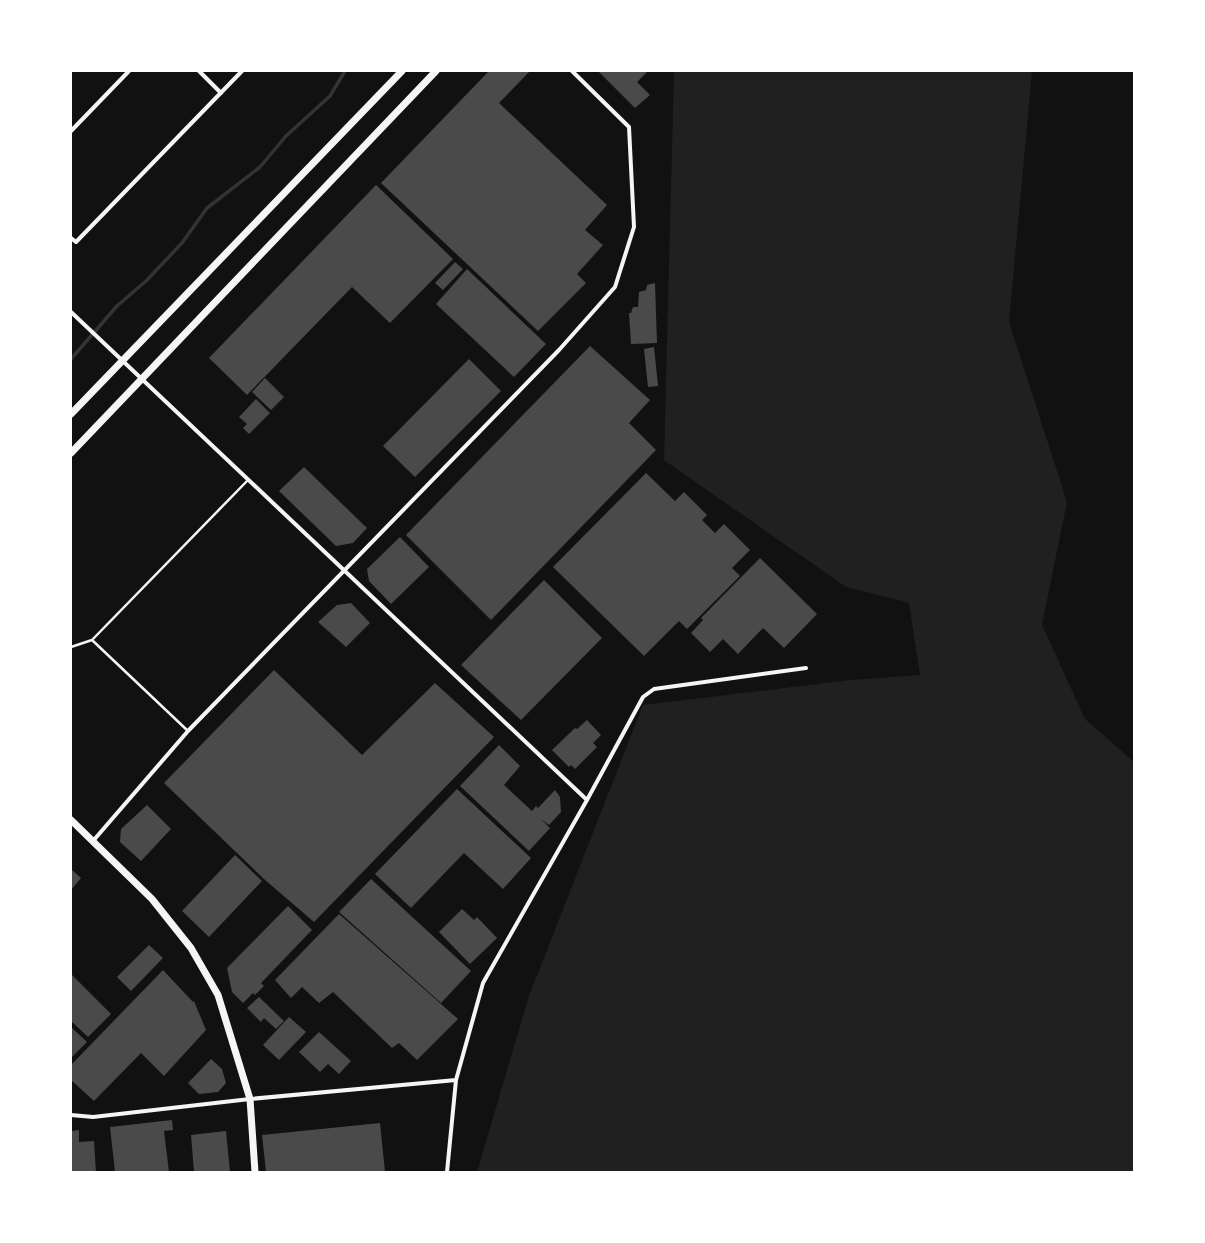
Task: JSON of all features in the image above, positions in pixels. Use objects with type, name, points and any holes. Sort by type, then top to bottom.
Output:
[{"type":"main road","points":[[71,414],[402,71]]},
{"type":"main road","points":[[71,453],[436,71]]},
{"type":"main road","points":[[71,820],[152,899],[191,948],[218,995],[250,1098],[255,1172]]},
{"type":"street","points":[[71,131],[129,71]]},
{"type":"street","points":[[199,71],[221,93]]},
{"type":"street","points":[[71,238],[76,242],[242,71]]},
{"type":"street","points":[[93,841],[188,731],[559,350],[615,287],[634,227],[629,127],[572,71]]},
{"type":"street","points":[[71,312],[587,800]]},
{"type":"street","points":[[447,1172],[456,1080],[483,983],[587,800],[643,697],[654,689],[806,668]]},
{"type":"street","points":[[71,1115],[93,1117],[250,1098],[456,1080]]},
{"type":"lane","points":[[71,647],[92,640],[248,480]]},
{"type":"lane","points":[[92,640],[188,731]]},
{"type":"shaded area","points":[[674,71],[1032,71],[1009,322],[1067,502],[1042,625],[1085,719],[1134,762],[1134,1172],[477,1172],[529,996],[643,705],[850,680],[920,675],[909,603],[846,587],[664,460]]},
{"type":"building","points":[[489,71],[530,71],[499,103],[607,205],[585,230],[603,245],[577,274],[586,283],[538,331],[381,183]]},
{"type":"building","points":[[598,71],[648,71],[637,82],[650,95],[635,108]]},
{"type":"building","points":[[376,185],[453,259],[390,323],[352,287],[247,395],[209,358]]},
{"type":"building","points":[[455,262],[463,269],[443,290],[435,283]]},
{"type":"building","points":[[467,269],[546,344],[514,377],[436,304]]},
{"type":"building","points":[[655,283],[657,343],[631,344],[629,313],[631,313],[633,307],[638,307],[639,292],[646,290],[647,285]]},
{"type":"building","points":[[590,346],[650,400],[629,423],[656,450],[491,620],[406,535]]},
{"type":"building","points":[[654,347],[658,386],[648,387],[644,349]]},
{"type":"building","points":[[469,359],[501,391],[415,477],[383,446]]},
{"type":"building","points":[[265,378],[284,397],[271,410],[252,392]]},
{"type":"building","points":[[256,399],[270,413],[249,434],[243,428],[247,424],[239,417]]},
{"type":"building","points":[[304,467],[367,528],[353,543],[336,546],[279,491]]},
{"type":"building","points":[[646,473],[675,501],[684,492],[707,515],[702,520],[715,533],[724,524],[750,550],[732,568],[740,576],[687,629],[679,621],[644,656],[553,567]]},
{"type":"building","points":[[400,537],[429,567],[391,604],[369,581],[367,569]]},
{"type":"building","points":[[760,558],[817,614],[784,648],[763,628],[738,654],[723,639],[710,652],[691,633],[703,620],[701,618]]},
{"type":"building","points":[[544,580],[602,638],[521,720],[461,665]]},
{"type":"building","points":[[351,603],[370,623],[346,647],[318,622],[337,605]]},
{"type":"building","points":[[274,670],[362,755],[435,683],[494,737],[314,922],[264,879],[164,783]]},
{"type":"building","points":[[587,720],[601,735],[593,743],[597,747],[575,769],[571,765],[569,767],[552,750],[575,728],[577,729]]},
{"type":"building","points":[[499,745],[520,766],[504,785],[532,811],[536,806],[538,808],[555,790],[560,797],[561,812],[549,825],[541,819],[550,828],[529,851],[460,786]]},
{"type":"building","points":[[457,789],[531,858],[503,889],[464,853],[411,908],[375,874]]},
{"type":"building","points":[[147,805],[171,829],[141,861],[120,842],[121,829]]},
{"type":"building","points":[[235,855],[262,881],[209,937],[182,911]]},
{"type":"building","points":[[71,869],[81,878],[71,890]]},
{"type":"building","points":[[371,879],[471,971],[441,1003],[339,912]]},
{"type":"building","points":[[288,906],[312,930],[261,983],[264,986],[255,995],[253,993],[243,1003],[232,992],[227,968]]},
{"type":"building","points":[[462,909],[474,920],[477,917],[497,938],[470,964],[439,932]]},
{"type":"building","points":[[339,914],[458,1019],[417,1060],[399,1043],[392,1048],[333,992],[319,1003],[302,987],[291,998],[275,980]]},
{"type":"building","points":[[149,945],[163,958],[131,991],[117,977]]},
{"type":"building","points":[[163,970],[193,1002],[194,1001],[206,1030],[164,1076],[141,1053],[94,1101],[71,1080],[71,1065]]},
{"type":"building","points":[[71,974],[111,1014],[88,1037],[71,1021]]},
{"type":"building","points":[[259,997],[284,1021],[276,1029],[264,1018],[261,1022],[247,1008]]},
{"type":"building","points":[[289,1017],[306,1032],[279,1060],[263,1045]]},
{"type":"building","points":[[71,1027],[87,1042],[71,1058]]},
{"type":"building","points":[[319,1032],[351,1061],[339,1074],[328,1064],[320,1072],[299,1052]]},
{"type":"building","points":[[211,1059],[222,1069],[226,1083],[218,1092],[199,1094],[188,1083]]},
{"type":"building","points":[[172,1120],[173,1130],[164,1131],[169,1172],[115,1172],[110,1127]]},
{"type":"building","points":[[380,1123],[385,1172],[266,1172],[262,1135]]},
{"type":"building","points":[[79,1130],[79,1142],[94,1141],[96,1172],[71,1172],[71,1131]]},
{"type":"building","points":[[226,1131],[230,1172],[194,1172],[191,1135]]},
{"type":"waterway","points":[[71,359],[117,306],[146,281],[182,243],[207,208],[260,167],[286,136],[330,96],[345,71]]}]
